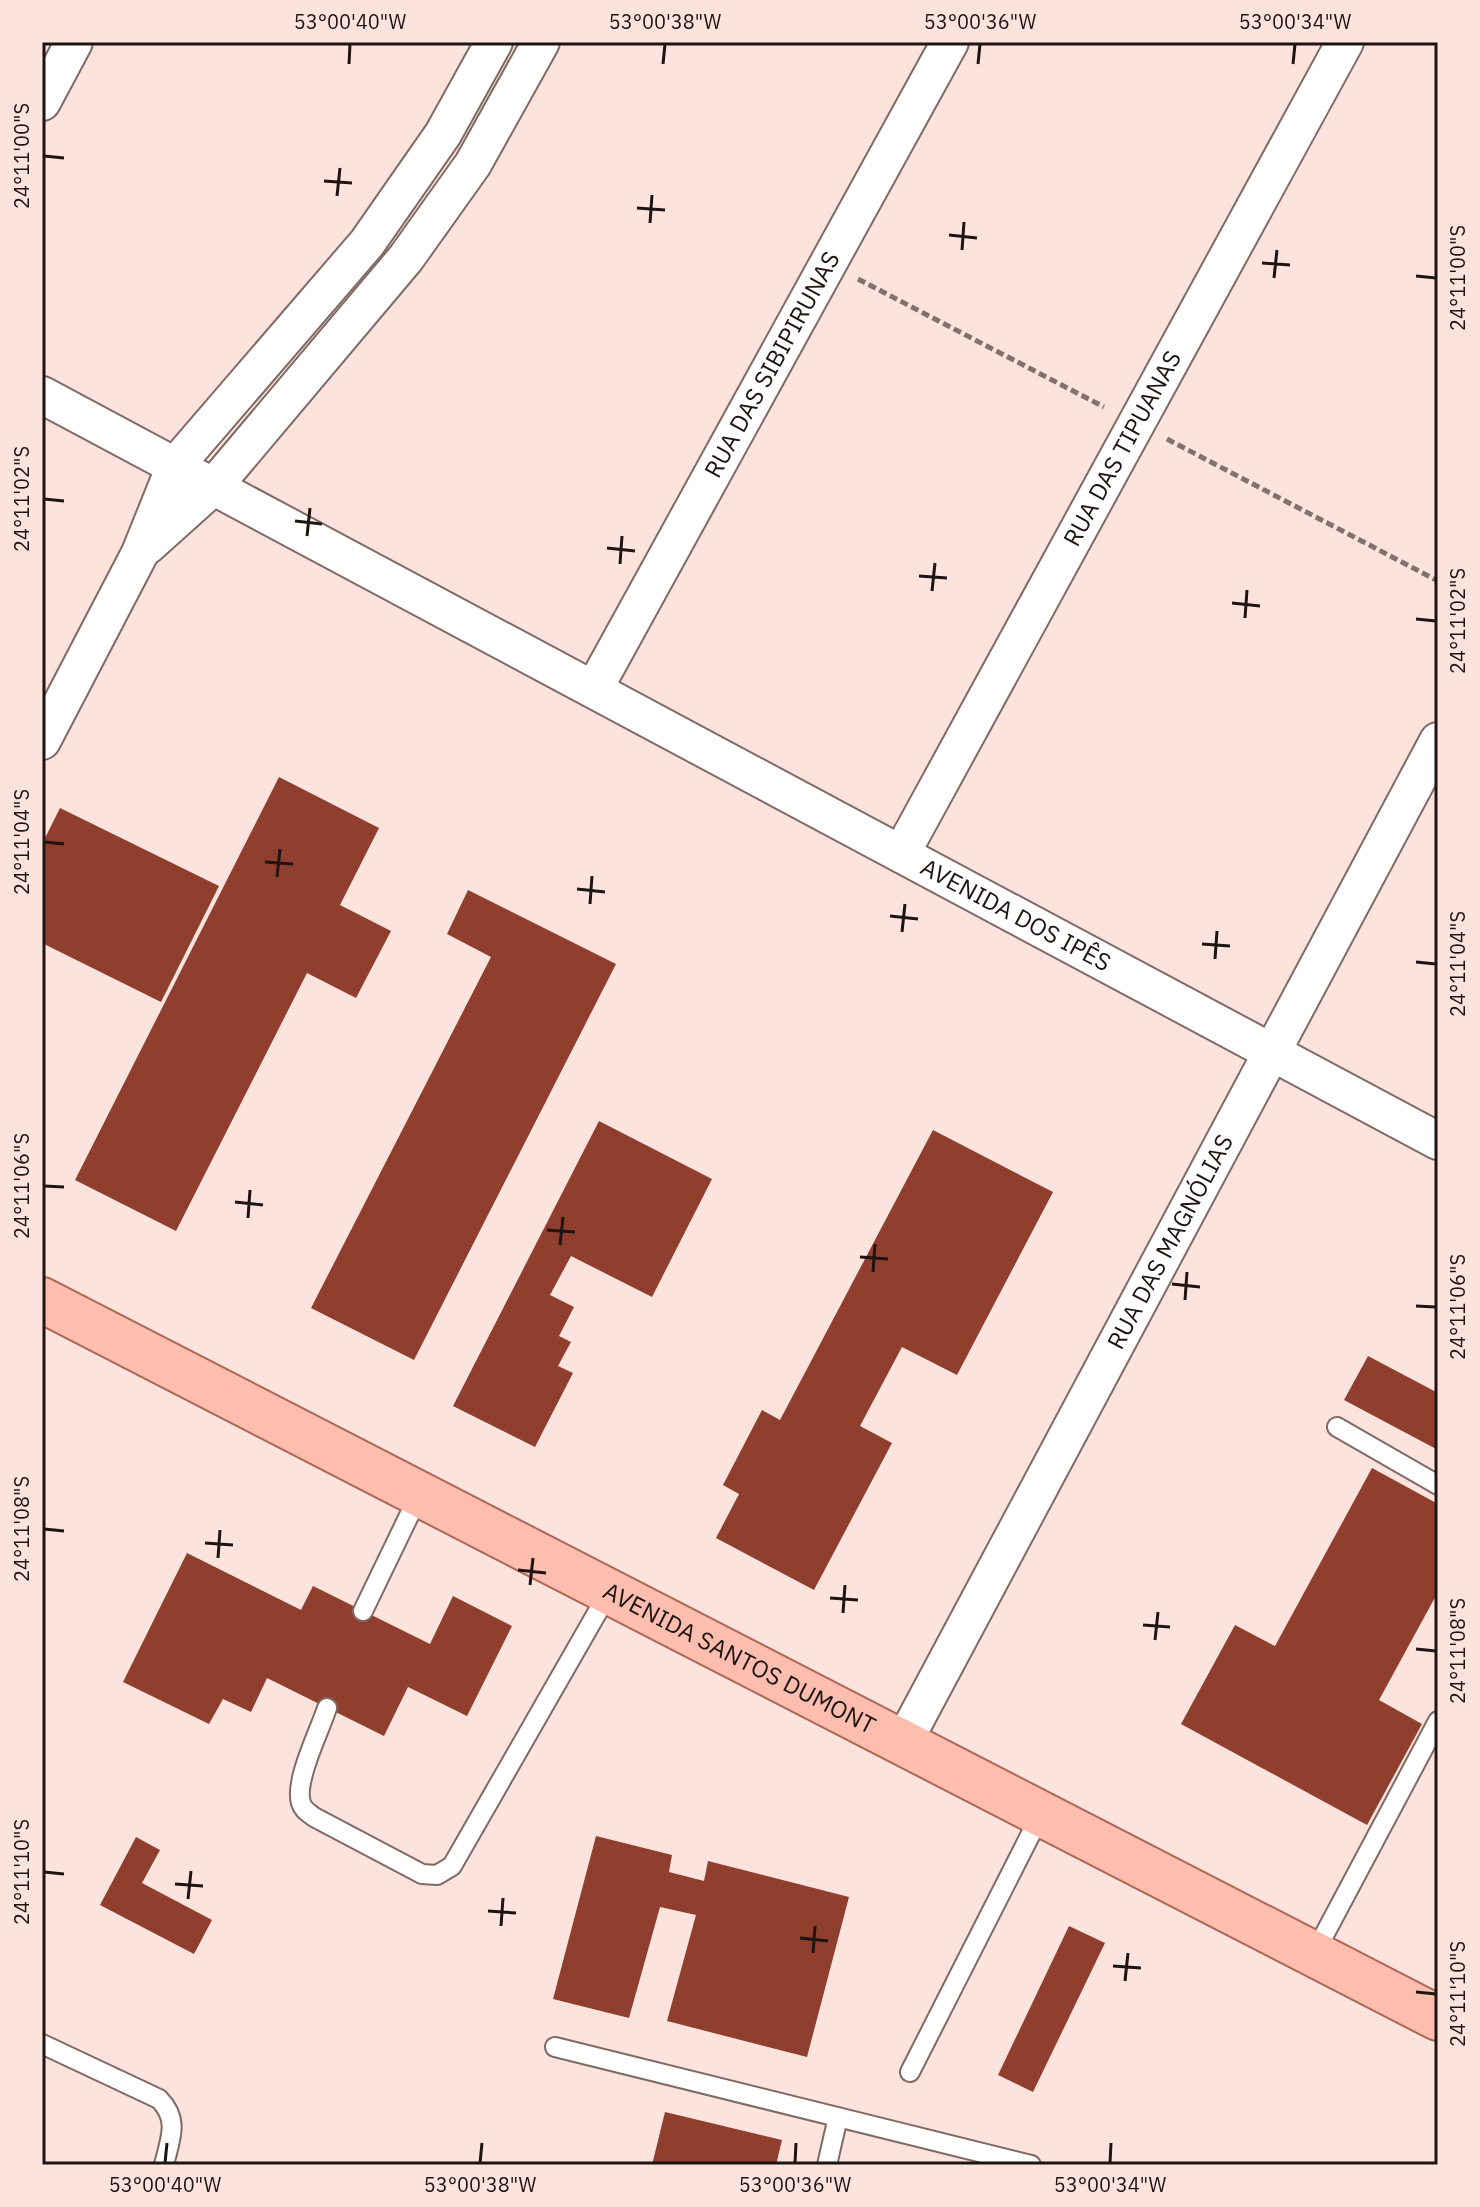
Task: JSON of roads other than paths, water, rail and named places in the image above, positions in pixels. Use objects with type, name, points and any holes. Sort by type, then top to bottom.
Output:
[{"type":"main road","name":"AVENIDA SANTOS DUMONT","points":[[42,1300],[1438,2018]]},
{"type":"street","points":[[42,102],[74,42]]},
{"type":"street","points":[[42,741],[140,553],[175,466],[367,243],[443,134],[494,42]]},
{"type":"street","points":[[140,553],[214,486],[406,258],[473,164],[541,42]]},
{"type":"street","name":"RUA DAS SIBIPIRUNAS","points":[[594,689],[950,42]]},
{"type":"street","name":"RUA DAS TIPUANAS","points":[[901,854],[1345,42]]},
{"type":"street","name":"AVENIDA DOS IPÊS","points":[[42,395],[1438,1141]]},
{"type":"street","name":"RUA DAS MAGNÓLIAS","points":[[903,1743],[1438,741]]},
{"type":"lane","points":[[1337,1427],[1438,1485]]},
{"type":"lane","points":[[363,1611],[420,1494]]},
{"type":"lane","points":[[327,1708],[300,1785],[300,1801],[304,1809],[422,1874],[437,1875],[452,1866],[609,1592]]},
{"type":"lane","points":[[1314,1954],[1438,1721]]},
{"type":"lane","points":[[910,2072],[1041,1814]]},
{"type":"lane","points":[[42,2044],[159,2099],[169,2108],[173,2121],[164,2165]]},
{"type":"lane","points":[[555,2047],[1031,2165]]},
{"type":"lane","points":[[827,2165],[838,2117]]}]
